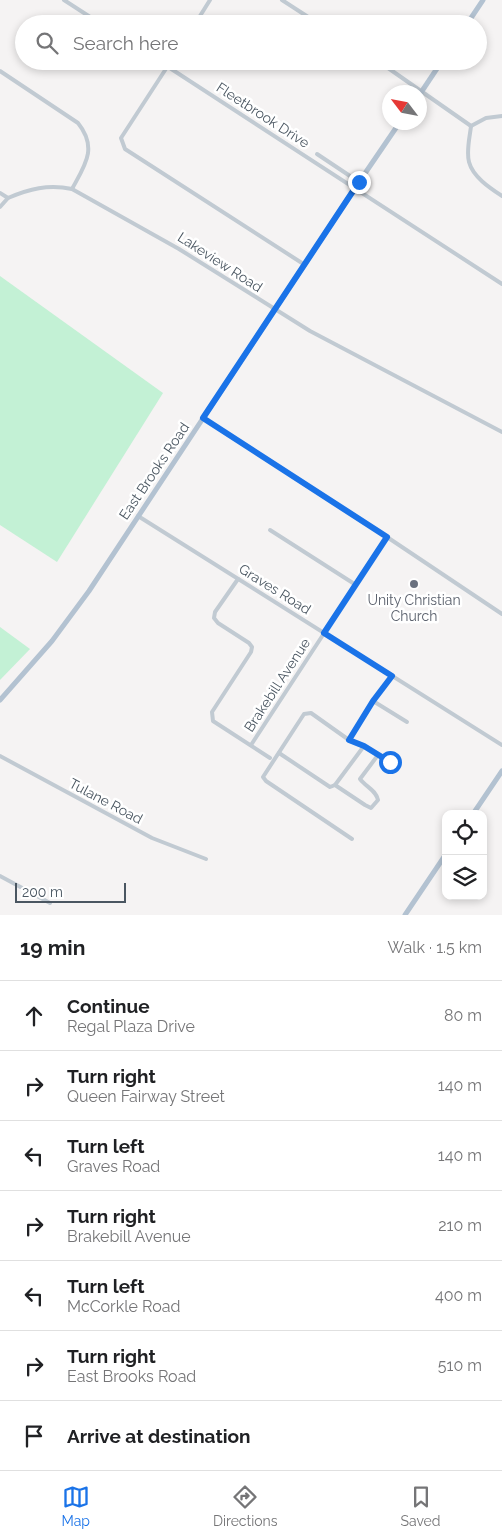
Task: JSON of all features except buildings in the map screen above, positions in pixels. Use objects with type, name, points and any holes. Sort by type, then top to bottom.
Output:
[{"type":"main road","points":[[473,15],[483,0]]},
{"type":"main road","points":[[426,85],[436,70]]},
{"type":"main road","name":"East Brooks Road","points":[[0,700],[52,641],[89,590],[395,130]]},
{"type":"main road","points":[[476,810],[502,771]]},
{"type":"main road","points":[[405,915],[445,855]]},
{"type":"street","points":[[64,0],[87,15]]},
{"type":"street","points":[[201,15],[210,0]]},
{"type":"street","points":[[282,0],[305,15]]},
{"type":"street","points":[[166,70],[121,138],[125,149],[304,265]]},
{"type":"street","name":"Fleetbrook Drive","points":[[173,70],[502,284]]},
{"type":"street","points":[[390,70],[410,85]]},
{"type":"street","points":[[0,71],[78,123],[86,134],[89,146],[85,166],[72,189]]},
{"type":"street","points":[[427,98],[471,126]]},
{"type":"street","points":[[471,126],[486,118],[502,116]]},
{"type":"street","points":[[471,126],[469,162],[473,171],[486,186],[502,196]]},
{"type":"street","points":[[317,154],[359,182]]},
{"type":"street","points":[[344,180],[348,174]]},
{"type":"street","name":"Lakeview Road","points":[[8,198],[25,191],[43,187],[58,186],[72,189],[179,249],[310,331],[502,432]]},
{"type":"street","points":[[0,193],[8,198],[0,208]]},
{"type":"street","points":[[203,418],[502,614]]},
{"type":"street","name":"Graves Road","points":[[138,516],[502,745]]},
{"type":"street","points":[[270,530],[356,584]]},
{"type":"street","name":"Brakebill Avenue","points":[[251,745],[387,537]]},
{"type":"street","points":[[238,579],[215,612],[214,618],[218,623],[249,643],[252,647],[251,652],[211,716],[213,721],[270,758]]},
{"type":"street","points":[[349,740],[373,701],[392,676]]},
{"type":"street","points":[[373,701],[407,722]]},
{"type":"street","points":[[352,839],[263,778],[304,714],[311,713],[349,740],[364,746],[390,762]]},
{"type":"street","points":[[279,753],[330,787],[335,785],[364,746]]},
{"type":"street","points":[[335,785],[365,806],[371,808],[378,800],[378,797],[375,792],[360,780],[378,755]]},
{"type":"street","name":"Tulane Road","points":[[0,756],[152,838],[206,859]]},
{"type":"street","points":[[0,876],[50,903]]},
{"type":"green space","points":[[0,276],[163,393],[57,562],[0,525]]},
{"type":"green space","points":[[0,627],[30,649],[0,680]]},
{"type":"place","name":"Unity Christian Church","points":[[414,584]]},
{"type":"route","points":[[359,182],[203,418],[387,537],[324,633],[392,676],[373,701],[349,740],[364,746],[390,762]]}]
